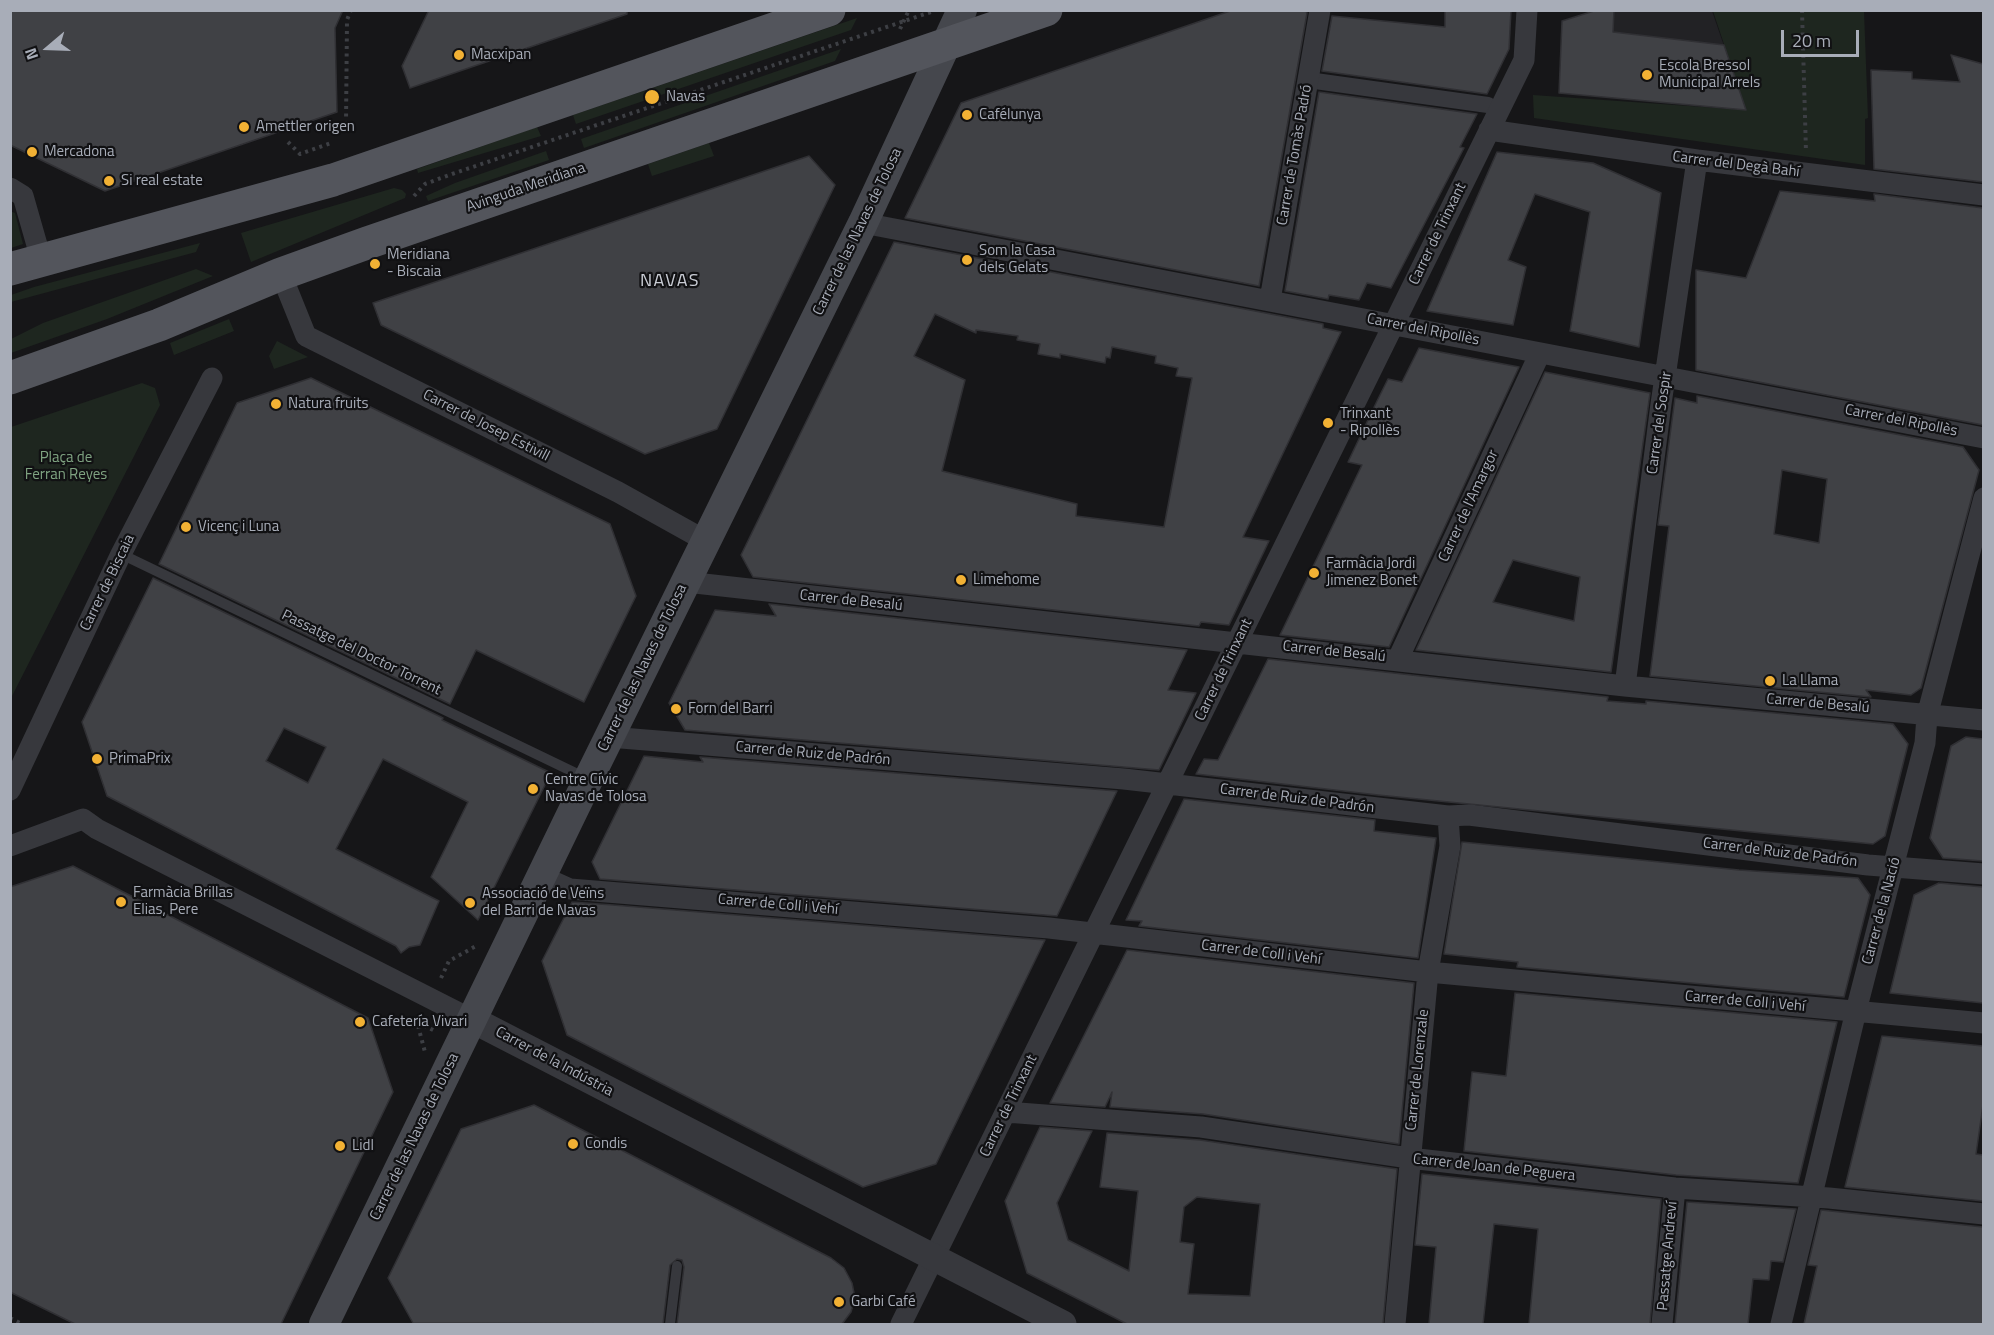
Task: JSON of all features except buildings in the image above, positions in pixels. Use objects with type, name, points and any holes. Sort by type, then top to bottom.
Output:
[{"type":"main road","points":[[10,269],[217,214],[333,180],[765,20],[829,10]]},
{"type":"main road","name":"Carrer de las Navas de Tolosa","points":[[324,1324],[609,737],[863,223],[962,10]]},
{"type":"main road","name":"Avinguda Meridiana","points":[[10,378],[284,283],[1046,10]]},
{"type":"street","name":"Carrer de Tomàs Padró","points":[[1270,300],[1320,10]]},
{"type":"street","name":"Carrer de Trinxant","points":[[902,1324],[1524,60],[1527,10]]},
{"type":"street","points":[[1308,80],[1488,105]]},
{"type":"street","name":"Carrer del Degà Bahí","points":[[1489,130],[1697,160],[1983,195]]},
{"type":"street","name":"Carrer del Sospir","points":[[1625,686],[1697,160]]},
{"type":"street","points":[[10,188],[23,196],[41,259]]},
{"type":"street","name":"Carrer del Ripollès","points":[[863,223],[1540,353],[1666,375],[1983,438]]},
{"type":"street","name":"Carrer de Josep Estivill","points":[[284,283],[306,336],[618,492],[706,541]]},
{"type":"street","name":"Carrer de l'Amargor","points":[[1398,659],[1540,353]]},
{"type":"street","name":"Carrer de Biscaia","points":[[10,790],[121,554],[212,378]]},
{"type":"street","name":"Carrer de la Nació","points":[[1781,1324],[1856,1011],[1925,743],[1928,716],[1983,498]]},
{"type":"street","name":"Carrer de Besalú","points":[[686,582],[1398,659],[1625,686],[1983,720]]},
{"type":"street","name":"Carrer de Ruiz de Padrón","points":[[609,737],[1168,783],[1448,816],[1469,815],[1894,867],[1983,874]]},
{"type":"street","name":"Carrer de Lorenzale","points":[[1395,1324],[1428,972],[1450,846],[1448,816]]},
{"type":"street","name":"Carrer de la Indústria","points":[[10,846],[83,819],[97,829],[1063,1324]]},
{"type":"street","name":"Carrer de Coll i Vehí","points":[[541,876],[570,889],[1095,932],[1428,972],[1983,1023]]},
{"type":"street","name":"Carrer de Joan de Peguera","points":[[1006,1112],[1201,1127],[1409,1158],[1675,1188],[1983,1214]]},
{"type":"street","name":"Passatge Andreví","points":[[1662,1324],[1675,1188]]},
{"type":"lane","name":"Passatge del Doctor Torrent","points":[[121,554],[588,780]]},
{"type":"lane","points":[[670,1324],[677,1266]]},
{"type":"path","points":[[346,124],[347,20],[351,10]]},
{"type":"path","points":[[1802,10],[1806,153]]},
{"type":"path","points":[[425,184],[932,12]]},
{"type":"path","points":[[288,142],[300,154],[332,143]]},
{"type":"path","points":[[10,1318],[22,1324]]},
{"type":"shaded area","name":"Escola Bressol Municipal Arrels","points":[[1597,11],[1712,11],[1746,110],[1559,93],[1562,21]]},
{"type":"green space","points":[[1713,11],[1864,11],[1868,118],[1865,119],[1865,165],[1534,118],[1533,95],[1746,110]]},
{"type":"green space","points":[[857,18],[851,30],[576,124],[573,115]]},
{"type":"green space","points":[[841,49],[835,61],[584,148],[581,139]]},
{"type":"green space","points":[[537,127],[541,136],[418,173],[417,169]]},
{"type":"green space","points":[[709,143],[714,156],[652,176],[648,164]]},
{"type":"green space","points":[[546,151],[549,160],[428,201],[426,196],[455,183]]},
{"type":"green space","points":[[394,188],[402,190],[406,194],[405,198],[251,262],[241,233]]},
{"type":"green space","points":[[10,211],[15,213],[23,244],[11,248]]},
{"type":"green space","points":[[200,243],[196,252],[11,302],[11,295],[34,287]]},
{"type":"green space","points":[[196,269],[213,276],[107,319],[11,353],[11,339],[43,323]]},
{"type":"green space","points":[[229,319],[234,331],[174,355],[170,343]]},
{"type":"green space","points":[[277,341],[308,357],[274,369],[269,356]]},
{"type":"green space","name":"Plaça de Ferran Reyes","points":[[142,383],[155,388],[160,405],[11,698],[11,427]]},
{"type":"place","name":"Macxipan","points":[[459,55]]},
{"type":"place","name":"Escola Bressol Municipal Arrels","points":[[1647,75]]},
{"type":"place","name":"Navas","points":[[652,97]]},
{"type":"place","name":"Cafélunya","points":[[967,115]]},
{"type":"place","name":"Amettler origen","points":[[244,127]]},
{"type":"place","name":"Mercadona","points":[[32,152]]},
{"type":"place","name":"Si real estate","points":[[109,181]]},
{"type":"place","name":"Som la Casa dels Gelats","points":[[967,260]]},
{"type":"place","name":"Meridiana - Biscaia","points":[[375,264]]},
{"type":"place","name":"Natura fruits","points":[[276,404]]},
{"type":"place","name":"Trinxant - Ripollès","points":[[1328,423]]},
{"type":"place","name":"Vicenç i Luna","points":[[186,527]]},
{"type":"place","name":"Farmàcia Jordi Jimenez Bonet","points":[[1314,573]]},
{"type":"place","name":"Limehome","points":[[961,580]]},
{"type":"place","name":"La Llama","points":[[1770,681]]},
{"type":"place","name":"Forn del Barri","points":[[676,709]]},
{"type":"place","name":"PrimaPrix","points":[[97,759]]},
{"type":"place","name":"Centre Cívic Navas de Tolosa","points":[[533,789]]},
{"type":"place","name":"Farmàcia Brillas Elias, Pere","points":[[121,902]]},
{"type":"place","name":"Associació de Veïns del Barri de Navas","points":[[470,903]]},
{"type":"place","name":"Cafetería Vivari","points":[[360,1022]]},
{"type":"place","name":"Condis","points":[[573,1144]]},
{"type":"place","name":"Lidl","points":[[340,1146]]},
{"type":"place","name":"Garbi Café","points":[[839,1302]]},
{"type":"district","name":"NAVAS","points":[[670,282]]}]
